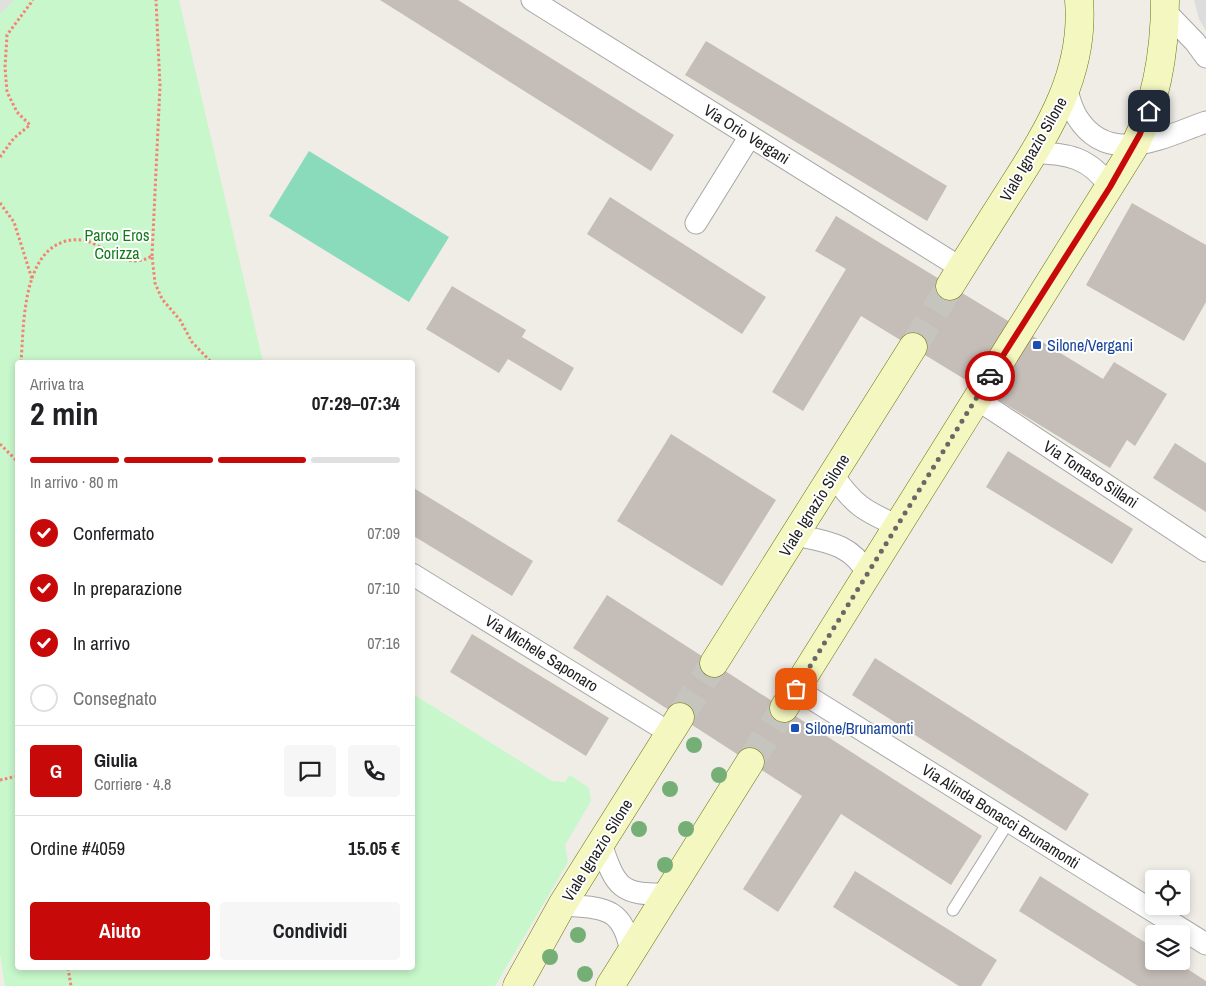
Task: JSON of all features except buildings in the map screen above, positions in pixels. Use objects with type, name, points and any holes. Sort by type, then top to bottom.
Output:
[{"type":"street","name":"Via Orio Vergani","points":[[532,0],[750,136],[956,277]]},
{"type":"street","name":"Viale Ignazio Silone","points":[[956,277],[1034,153],[1067,92],[1077,48],[1079,0]]},
{"type":"street","points":[[1165,6],[1206,57]]},
{"type":"street","points":[[790,699],[975,398],[1134,147],[1156,88],[1163,55],[1165,6]]},
{"type":"street","points":[[1067,92],[1076,116],[1102,141],[1134,147],[1206,122]]},
{"type":"street","points":[[696,223],[750,136]]},
{"type":"street","points":[[1034,153],[1056,153],[1087,163],[1101,173],[1110,187]]},
{"type":"street","name":"Viale Ignazio Silone","points":[[714,663],[913,347]]},
{"type":"street","name":"Via Tomaso Sillani","points":[[975,398],[1206,550]]},
{"type":"street","points":[[833,475],[849,498],[858,506],[898,526]]},
{"type":"street","points":[[795,535],[844,548],[858,559],[868,574]]},
{"type":"street","name":"Via Michele Saponaro","points":[[415,576],[675,725]]},
{"type":"street","name":"Via Alinda Bonacci Brunamonti","points":[[790,699],[1009,821],[1206,944]]},
{"type":"street","name":"Viale Ignazio Silone","points":[[518,986],[562,905],[675,725]]},
{"type":"street","points":[[610,986],[750,762]]},
{"type":"street","points":[[601,844],[611,872],[624,889],[634,893],[668,894]]},
{"type":"street","points":[[562,905],[596,908],[616,916],[624,925],[631,953]]},
{"type":"lane","points":[[953,910],[1009,821]]},
{"type":"path","points":[[0,157],[14,138],[30,125],[17,112],[7,92],[5,66],[7,35],[33,0]]},
{"type":"path","points":[[156,0],[160,86],[152,256],[155,283],[162,299],[180,320],[192,342],[209,360]]},
{"type":"path","points":[[0,203],[14,222],[32,279]]},
{"type":"path","points":[[21,360],[24,325],[32,279],[41,258],[55,244],[74,239],[90,242],[128,261],[141,262],[152,256]]},
{"type":"path","points":[[0,444],[15,459]]},
{"type":"path","points":[[0,780],[15,777]]},
{"type":"path","points":[[68,970],[71,986]]},
{"type":"shaded area","points":[[0,0],[14,0],[0,14]]},
{"type":"shaded area","points":[[1194,0],[1206,0],[1206,31],[1199,19]]},
{"type":"green space","name":"Parco Eros Corizza","points":[[0,0],[179,0],[263,360],[15,360],[15,970],[415,970],[415,695],[552,781],[565,782],[570,775],[589,788],[591,801],[565,845],[568,862],[495,986],[5,986],[0,953]]},
{"type":"green space","points":[[309,151],[449,237],[409,302],[269,216]]},
{"type":"tunnel","points":[[913,347],[950,286]]},
{"type":"tunnel","points":[[680,717],[714,663]]},
{"type":"tunnel","points":[[750,762],[784,708]]},
{"type":"way so far","points":[[796,689],[990,376]]},
{"type":"place","name":"Silone/Vergani","points":[[1037,345]]},
{"type":"place","name":"Silone/Brunamonti","points":[[795,728]]},
{"type":"route","points":[[990,376],[1110,187],[1134,147],[1149,111]]}]
